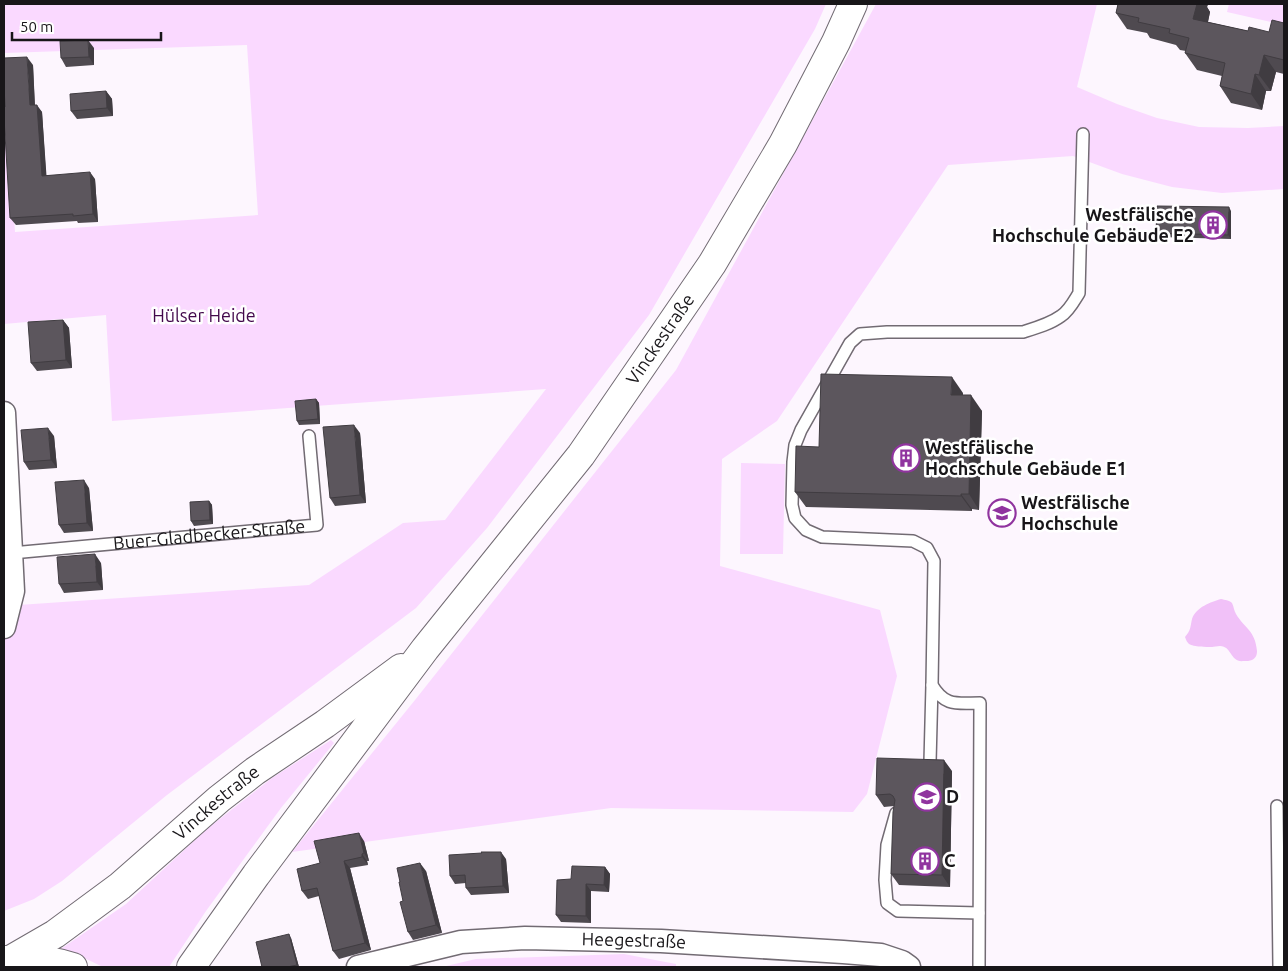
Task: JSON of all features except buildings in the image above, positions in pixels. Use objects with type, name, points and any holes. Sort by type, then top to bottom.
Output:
[{"type":"main road","name":"Vinckestraße","points":[[191,967],[256,875],[425,649],[581,455],[712,264],[783,144],[836,42],[853,4]]},
{"type":"main road","name":"Vinckestraße","points":[[6,961],[55,934],[120,886],[219,799],[255,771],[326,724],[425,649]]},
{"type":"main road","points":[[6,961],[39,960],[73,967]]},
{"type":"street","points":[[4,414],[13,591],[4,627]]},
{"type":"street","name":"Heegestraße","points":[[358,967],[460,942],[525,938],[662,942],[843,952],[881,955],[902,962],[910,967]]},
{"type":"lane","points":[[930,762],[934,561],[927,548],[913,541],[822,538],[806,530],[794,518],[792,505],[792,462],[795,445],[801,430],[850,343],[860,334],[891,332],[1023,332],[1038,328],[1062,316],[1079,293],[1083,134]]},
{"type":"lane","name":"Buer-Gladbecker-Straße","points":[[12,553],[317,525],[309,436]]},
{"type":"lane","points":[[932,684],[937,694],[945,700],[955,703],[980,703],[979,967]]},
{"type":"lane","points":[[1277,806],[1279,967]]},
{"type":"lane","points":[[896,813],[887,845],[885,880],[887,904],[898,911],[979,913]]},
{"type":"green space","name":"Hülser Heide","points":[[4,4],[826,4],[815,29],[649,315],[487,528],[416,608],[167,795],[62,881],[34,899],[4,911],[4,606],[309,585],[403,523],[445,520],[546,389],[112,421],[106,315],[4,324],[4,78],[15,232],[258,215],[247,45],[4,53]]},
{"type":"green space","points":[[876,4],[1097,4],[1077,87],[1157,118],[1199,127],[1248,128],[1284,126],[1284,189],[1222,193],[1172,187],[1122,174],[1073,156],[948,165],[777,421],[722,459],[720,566],[880,610],[897,676],[867,794],[853,812],[611,808],[292,852],[676,370]]},
{"type":"green space","points":[[1229,4],[1284,4],[1284,25],[1227,12]]},
{"type":"green space","points":[[741,463],[785,464],[783,554],[740,554]]},
{"type":"green space","points":[[331,740],[334,743],[281,808],[206,911],[169,967],[103,967],[78,955],[58,951],[126,904],[207,829],[272,778]]},
{"type":"green space","points":[[624,954],[676,964],[676,967],[442,967],[476,959]]},
{"type":"shaded area","points":[[1221,599],[1232,603],[1239,619],[1254,638],[1257,652],[1252,660],[1239,661],[1224,647],[1194,646],[1186,640],[1185,637],[1197,611],[1208,603]]},
{"type":"place","name":"Westfälische Hochschule Gebäude E2","points":[[1213,225]]},
{"type":"place","name":"Westfälische Hochschule Gebäude E1","points":[[906,458]]},
{"type":"place","name":"Westfälische Hochschule","points":[[1002,513]]},
{"type":"place","name":"D","points":[[927,797]]},
{"type":"place","name":"C","points":[[925,861]]}]
